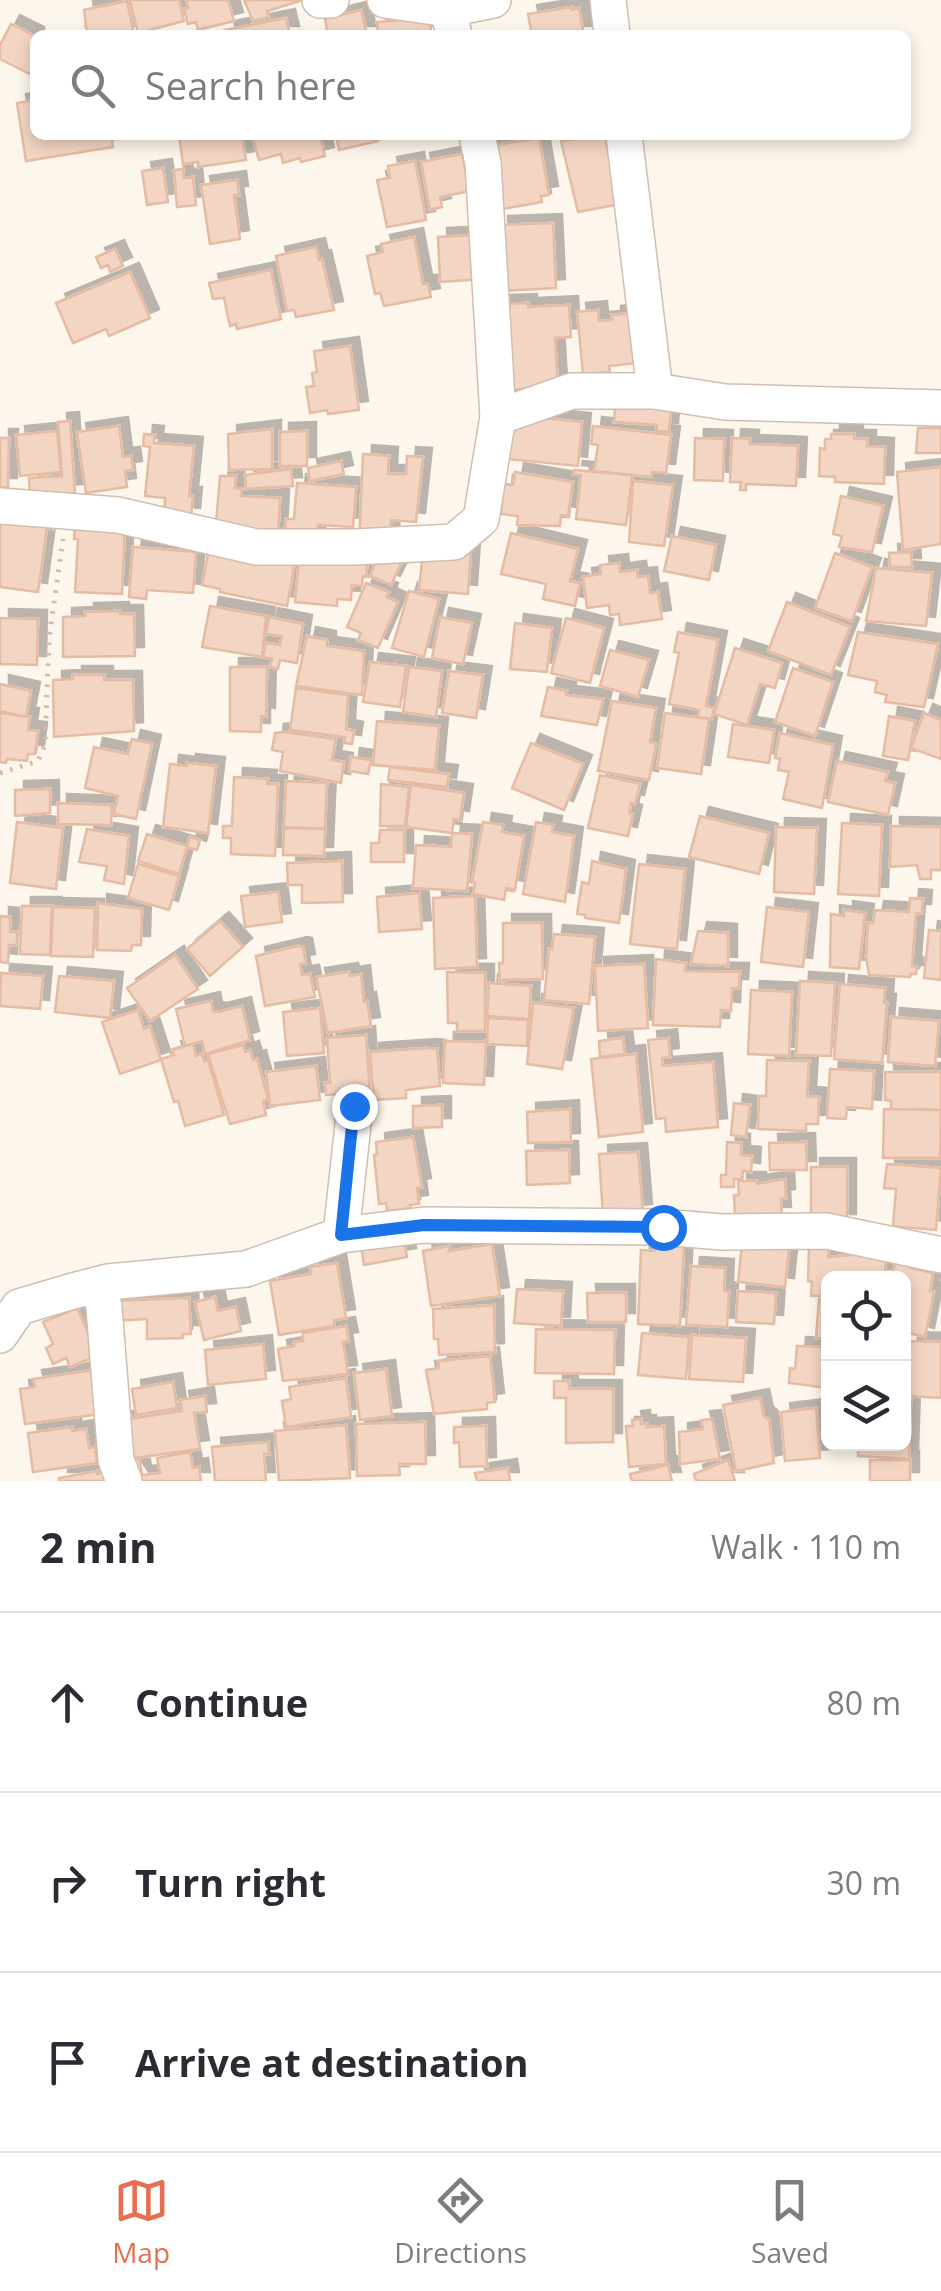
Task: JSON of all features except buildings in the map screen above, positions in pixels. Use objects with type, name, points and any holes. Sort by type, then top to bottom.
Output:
[{"type":"street","points":[[320,0],[332,0]]},
{"type":"street","points":[[385,0],[451,22],[493,0]]},
{"type":"street","points":[[608,0],[611,30]]},
{"type":"street","points":[[0,506],[118,515],[256,548],[454,542],[481,519],[498,417],[483,163],[477,140]]},
{"type":"street","points":[[625,140],[655,391]]},
{"type":"street","points":[[498,417],[572,391],[655,391],[725,402],[941,408]]},
{"type":"street","points":[[341,1235],[354,1106]]},
{"type":"street","points":[[0,1335],[19,1307],[108,1282],[246,1269],[341,1235],[424,1225],[827,1231],[941,1255]]},
{"type":"street","points":[[99,1287],[106,1322],[116,1460],[124,1481]]},
{"type":"path","points":[[0,773],[38,761],[46,745],[49,638],[68,511]]},
{"type":"route","points":[[354,1106],[341,1235],[424,1225],[663,1227]]}]
